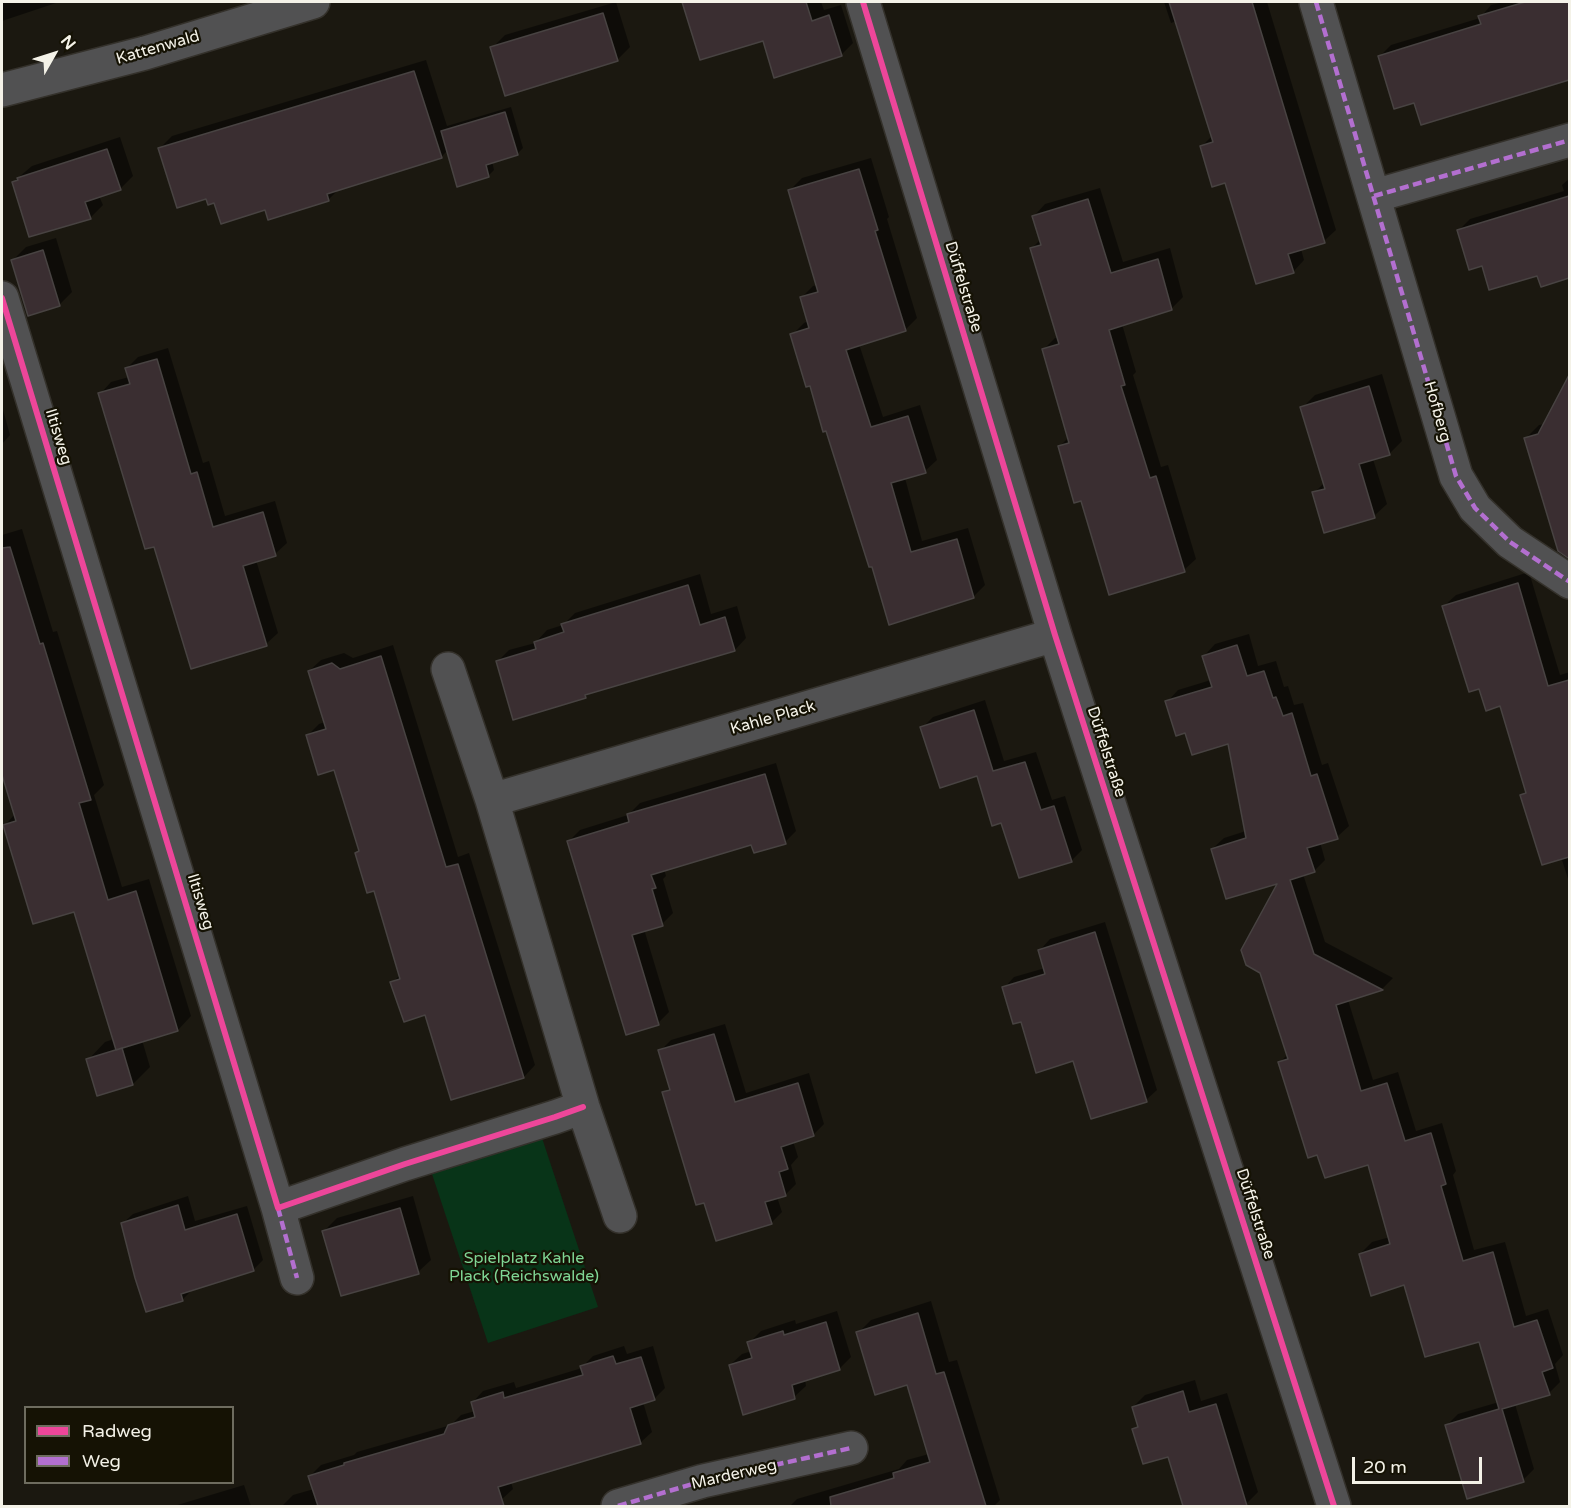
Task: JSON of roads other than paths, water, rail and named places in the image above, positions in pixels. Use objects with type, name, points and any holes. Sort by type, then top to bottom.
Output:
[{"type":"street","name":"Kattenwald","points":[[2,90],[144,53],[313,2]]},
{"type":"street","name":"Düffelstraße","points":[[863,2],[1055,635],[1334,1506]]},
{"type":"street","name":"Hofberg","points":[[1316,2],[1456,476],[1475,508],[1510,542],[1569,582]]},
{"type":"street","points":[[1374,196],[1569,140]]},
{"type":"street","name":"Iltisweg","points":[[2,298],[278,1208],[297,1278]]},
{"type":"street","name":"Kahle Plack","points":[[492,800],[1055,635]]},
{"type":"street","points":[[448,669],[492,800],[583,1107],[620,1216]]},
{"type":"street","points":[[278,1208],[405,1164],[583,1107]]},
{"type":"street","name":"Marderweg","points":[[618,1506],[703,1481],[851,1448]]},
{"type":"park label","name":"Spielplatz Kahle Plack (Reichswalde)","points":[[524,1268]]}]
